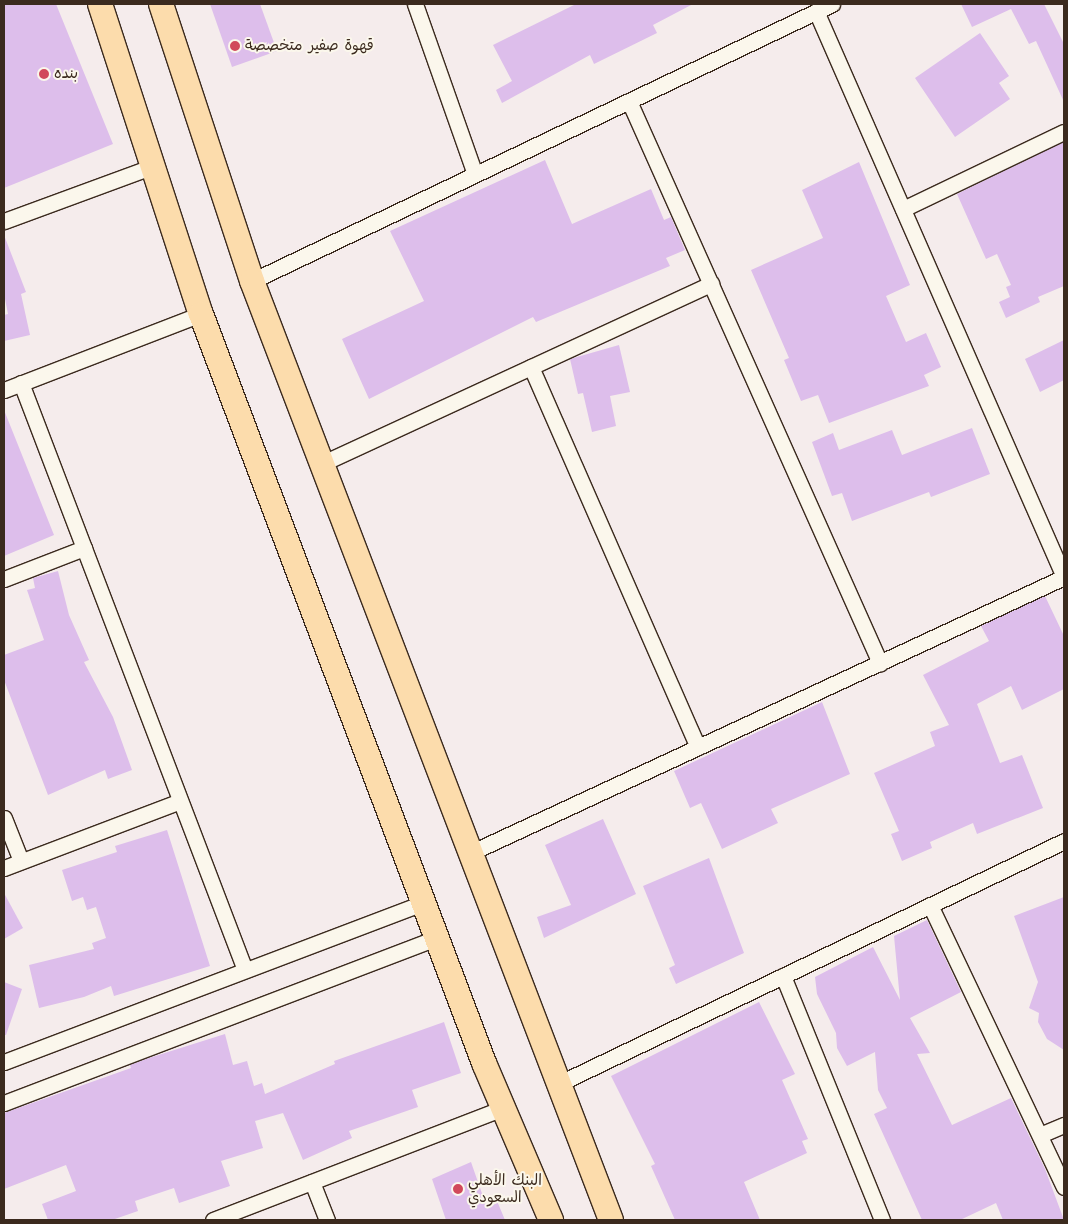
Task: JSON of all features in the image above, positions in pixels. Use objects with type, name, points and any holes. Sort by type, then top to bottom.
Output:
[{"type":"main road","points":[[100,4],[151,167],[202,314],[436,938],[503,1108],[551,1220]]},
{"type":"main road","points":[[161,4],[252,281],[611,1220]]},
{"type":"street","points":[[415,4],[475,174]]},
{"type":"street","points":[[252,281],[832,4]]},
{"type":"street","points":[[470,853],[1064,577],[816,11]]},
{"type":"street","points":[[629,101],[880,663]]},
{"type":"street","points":[[903,209],[1064,132]]},
{"type":"street","points":[[4,221],[151,167]]},
{"type":"street","points":[[321,464],[711,284]]},
{"type":"street","points":[[4,390],[202,314]]},
{"type":"street","points":[[531,367],[698,747]]},
{"type":"street","points":[[21,383],[245,970]]},
{"type":"street","points":[[4,579],[84,548]]},
{"type":"street","points":[[4,868],[180,801]]},
{"type":"street","points":[[4,818],[21,861]]},
{"type":"street","points":[[558,1084],[1064,841]]},
{"type":"street","points":[[4,1062],[423,903]]},
{"type":"street","points":[[930,905],[1064,1187]]},
{"type":"street","points":[[4,1103],[436,938]]},
{"type":"street","points":[[783,976],[882,1220]]},
{"type":"street","points":[[213,1220],[503,1108]]},
{"type":"street","points":[[1040,1135],[1064,1124]]},
{"type":"street","points":[[312,1182],[327,1220]]},
{"type":"building","name":"بنده","points":[[4,4],[56,4],[113,144],[4,188]]},
{"type":"building","points":[[210,4],[260,4],[277,51],[232,67]]},
{"type":"building","points":[[576,4],[693,4],[653,25],[657,33],[594,64],[590,55],[502,103],[496,90],[512,81],[493,45]]},
{"type":"building","points":[[961,4],[1044,4],[1064,44],[1064,102],[1036,41],[1029,44],[1011,9],[972,27]]},
{"type":"building","points":[[980,33],[1009,76],[999,83],[1010,99],[955,137],[915,78]]},
{"type":"building","points":[[1064,142],[1064,286],[1038,297],[1040,302],[1006,318],[999,302],[1010,297],[1006,287],[1011,285],[997,254],[986,259],[957,194]]},
{"type":"building","points":[[545,160],[572,224],[651,189],[664,220],[671,217],[685,250],[666,258],[670,266],[536,322],[533,317],[369,399],[342,339],[424,301],[390,231]]},
{"type":"building","points":[[859,162],[910,285],[886,296],[906,342],[926,333],[941,367],[924,375],[929,386],[829,423],[818,395],[801,401],[784,360],[789,358],[751,270],[823,238],[802,190]]},
{"type":"building","points":[[4,235],[26,292],[21,294],[30,335],[4,341],[4,315],[8,314],[4,294]]},
{"type":"building","points":[[1064,340],[1064,380],[1040,392],[1025,359]]},
{"type":"building","points":[[619,345],[630,392],[610,396],[616,426],[592,432],[583,393],[578,394],[570,359]]},
{"type":"building","points":[[4,410],[54,535],[4,556]]},
{"type":"building","points":[[972,428],[990,474],[931,497],[929,492],[852,521],[842,493],[832,496],[812,442],[833,433],[839,450],[892,430],[902,455]]},
{"type":"building","points":[[58,571],[69,615],[89,660],[84,662],[113,717],[132,770],[108,779],[105,770],[48,795],[4,680],[4,655],[44,640],[27,590],[35,588],[33,578]]},
{"type":"building","points":[[1045,596],[1064,636],[1064,689],[1022,710],[1011,686],[977,704],[1000,763],[1022,755],[1043,808],[977,834],[973,823],[930,842],[932,848],[902,861],[891,834],[899,831],[874,773],[935,746],[930,732],[949,725],[923,675],[989,641],[981,626]]},
{"type":"building","points":[[822,702],[850,774],[771,809],[778,823],[722,849],[701,803],[690,808],[674,771]]},
{"type":"building","points":[[603,819],[636,894],[544,938],[537,917],[571,905],[545,845]]},
{"type":"building","points":[[167,830],[210,966],[114,996],[111,986],[84,997],[39,1008],[29,965],[94,949],[92,943],[106,938],[96,907],[87,910],[83,897],[72,901],[62,870],[117,852],[115,846]]},
{"type":"building","points":[[709,858],[744,953],[676,984],[669,968],[675,965],[643,886]]},
{"type":"building","points":[[4,893],[23,928],[4,939]]},
{"type":"building","points":[[1064,897],[1064,1050],[1047,1039],[1038,1022],[1039,1013],[1029,1008],[1038,982],[1014,916]]},
{"type":"building","points":[[927,920],[961,992],[910,1018],[930,1053],[917,1054],[952,1125],[1011,1098],[1045,1169],[1064,1220],[1003,1220],[996,1203],[960,1220],[922,1220],[874,1114],[887,1108],[878,1090],[875,1052],[847,1066],[837,1048],[836,1033],[817,994],[815,977],[873,947],[900,1000],[894,936]]},
{"type":"building","points":[[4,982],[22,989],[6,1035],[4,1035]]},
{"type":"building","points":[[759,1002],[795,1074],[782,1080],[808,1139],[802,1141],[807,1153],[744,1182],[760,1220],[675,1220],[651,1166],[655,1164],[611,1076]]},
{"type":"building","points":[[444,1022],[461,1073],[412,1090],[418,1107],[349,1131],[352,1138],[303,1160],[283,1113],[255,1121],[263,1148],[221,1161],[230,1186],[179,1203],[174,1188],[135,1201],[138,1211],[112,1220],[48,1220],[42,1204],[76,1191],[66,1165],[4,1189],[4,1113],[131,1068],[130,1065],[225,1034],[233,1065],[247,1061],[254,1086],[262,1083],[265,1094],[335,1064],[334,1061]]},
{"type":"building","name":"البنك الأهلي السعودي","points":[[471,1162],[486,1205],[497,1201],[505,1220],[446,1220],[432,1179]]},
{"type":"place","name":"قهوة صفير متخصصة","points":[[235,46]]},
{"type":"place","name":"بنده","points":[[44,74]]},
{"type":"place","name":"البنك الأهلي السعودي","points":[[458,1189]]}]
